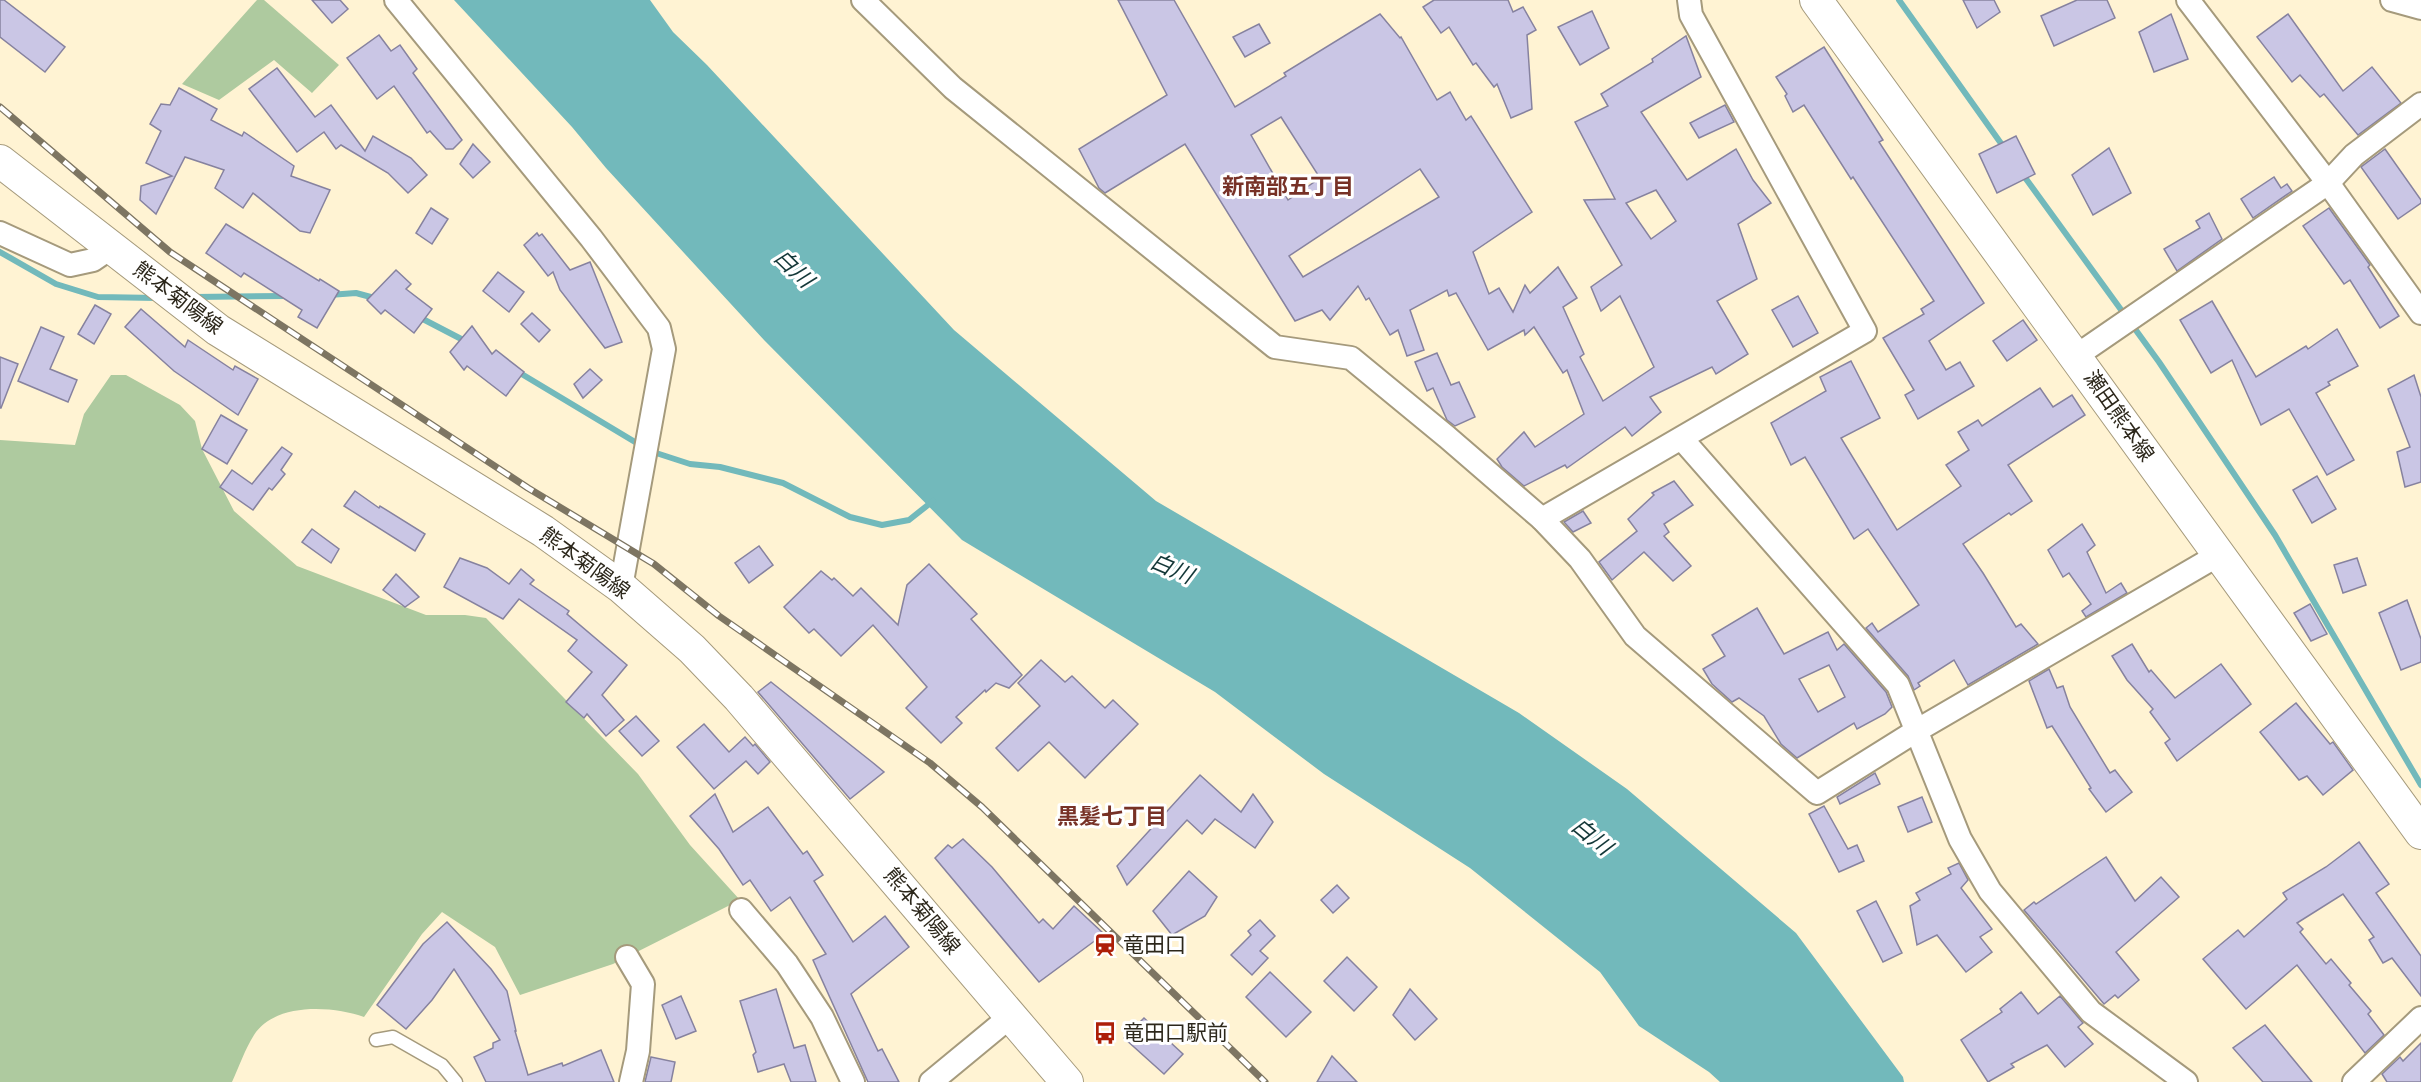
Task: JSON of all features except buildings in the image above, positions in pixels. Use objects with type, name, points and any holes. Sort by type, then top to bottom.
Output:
[{"type":"main road","name":"瀬田熊本線","points":[[1816,0],[2421,833]]},
{"type":"main road","name":"熊本菊陽線","points":[[0,161],[218,330],[543,531],[621,587],[692,649],[739,698],[902,886],[1067,1082]]},
{"type":"street","points":[[396,0],[591,238],[659,328],[664,348],[621,587]]},
{"type":"street","points":[[863,0],[953,88],[1275,347],[1351,358],[1542,519],[1580,559],[1635,636],[1817,793],[1916,732],[2220,554]]},
{"type":"street","points":[[1542,519],[1865,331],[1691,15],[1689,0]]},
{"type":"street","points":[[2188,0],[2328,183],[2421,313]]},
{"type":"street","points":[[2392,0],[2421,8]]},
{"type":"street","points":[[2076,356],[2328,183],[2354,155],[2421,104]]},
{"type":"street","points":[[0,233],[70,265],[93,260],[112,248]]},
{"type":"street","points":[[1682,439],[1898,685],[1960,839],[1990,891],[2091,1012],[2186,1082]]},
{"type":"street","points":[[741,910],[787,964],[822,1017],[853,1082]]},
{"type":"street","points":[[627,957],[643,984],[638,1051],[631,1082]]},
{"type":"street","points":[[931,1082],[1011,1016]]},
{"type":"street","points":[[2354,1082],[2421,1018]]},
{"type":"lane","points":[[376,1040],[393,1037],[442,1065],[456,1082]]},
{"type":"green space","points":[[257,0],[264,0],[339,65],[312,93],[274,60],[219,100],[182,84]]},
{"type":"green space","points":[[111,375],[126,375],[180,405],[195,421],[202,449],[234,511],[297,566],[426,615],[465,615],[486,618],[638,774],[690,845],[740,900],[613,964],[520,995],[495,947],[442,912],[422,934],[364,1017],[321,1009],[290,1012],[276,1017],[263,1024],[254,1035],[232,1082],[0,1082],[0,440],[75,445],[84,414]]},
{"type":"water","name":"白川","points":[[454,0],[650,0],[673,32],[707,65],[954,330],[1156,501],[1519,713],[1627,789],[1796,933],[1903,1077],[1904,1082],[1720,1082],[1709,1072],[1639,1026],[1600,972],[1470,868],[1324,774],[1215,692],[962,540],[764,340]]},
{"type":"waterway","points":[[1899,0],[2005,149]]},
{"type":"waterway","points":[[2021,172],[2159,362],[2275,535],[2421,785]]},
{"type":"waterway","points":[[0,252],[56,284],[98,297],[157,298]]},
{"type":"waterway","points":[[329,295],[356,293],[378,299]]},
{"type":"waterway","points":[[194,297],[286,296]]},
{"type":"waterway","points":[[417,316],[467,342]]},
{"type":"waterway","points":[[515,370],[650,451],[690,464],[720,467],[783,483],[850,517],[882,525],[909,520],[933,501]]},
{"type":"railway","points":[[0,107],[170,252],[528,488],[654,564],[719,616],[930,763],[982,807],[1265,1082]]},
{"type":"place","name":"竜田口","points":[[1105,945]]},
{"type":"place","name":"竜田口駅前","points":[[1105,1033]]},
{"type":"district","name":"新南部五丁目","points":[[1288,186]]},
{"type":"district","name":"黒髪七丁目","points":[[1112,816]]}]
